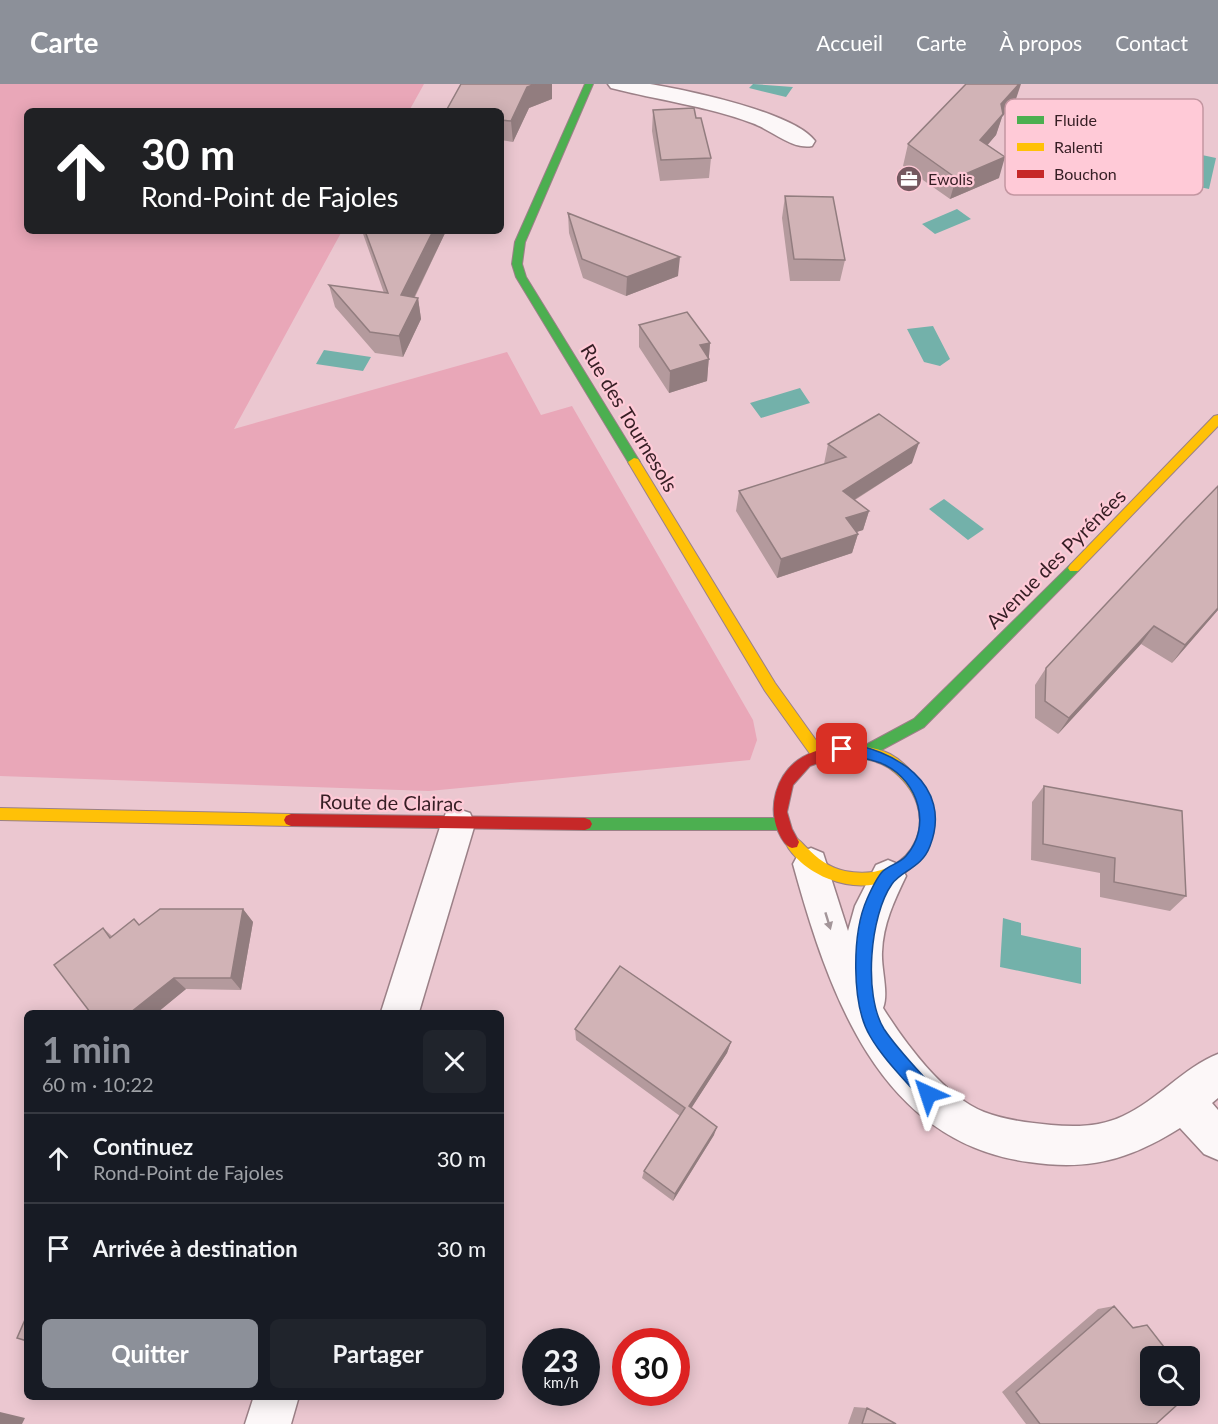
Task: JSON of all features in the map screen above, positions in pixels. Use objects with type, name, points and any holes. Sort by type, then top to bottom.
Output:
[{"type":"street","name":"Rue des Tournesols","points":[[589,84],[520,242],[517,264],[521,277],[770,687],[818,754]]},
{"type":"street","points":[[618,84],[745,113],[767,120],[804,141]]},
{"type":"street","name":"Avenue des Pyrénées","points":[[867,751],[919,723],[1058,585],[1218,419]]},
{"type":"street","name":"Avenue des Pyrénées","points":[[912,779],[907,750],[919,723]]},
{"type":"street","points":[[842,749],[867,751],[892,762],[912,779],[924,800],[928,823],[924,845],[909,863],[888,876],[862,880],[835,875],[811,864],[793,846],[782,824],[779,802],[785,782],[798,765],[818,754],[842,749]]},
{"type":"street","name":"Route de Clairac","points":[[0,814],[458,824],[782,824]]},
{"type":"street","points":[[401,1010],[458,824]]},
{"type":"street","points":[[811,864],[835,946],[852,989],[876,1031],[928,1094],[965,1124],[1010,1140],[1063,1146],[1106,1143],[1145,1126],[1184,1102],[1218,1073]]},
{"type":"street","points":[[876,1031],[867,998],[865,930],[873,901],[888,876]]},
{"type":"street","points":[[1184,1102],[1218,1140]]},
{"type":"street","points":[[268,1424],[276,1400]]},
{"type":"shaded area","points":[[0,84],[424,84],[411,108],[24,108],[24,234],[340,234],[234,429],[507,352],[541,415],[572,406],[753,720],[757,740],[750,760],[429,791],[0,776]]},
{"type":"shaded area","points":[[753,84],[793,87],[786,97],[749,88]]},
{"type":"shaded area","points":[[1203,155],[1216,158],[1209,189],[1203,188]]},
{"type":"shaded area","points":[[957,209],[971,219],[935,234],[922,224]]},
{"type":"shaded area","points":[[933,326],[950,359],[940,366],[924,362],[907,329]]},
{"type":"shaded area","points":[[324,350],[371,357],[363,371],[316,364]]},
{"type":"shaded area","points":[[800,388],[810,403],[761,418],[750,403]]},
{"type":"shaded area","points":[[944,499],[984,529],[968,540],[929,509]]},
{"type":"shaded area","points":[[1003,918],[1021,923],[1021,935],[1081,948],[1081,984],[1000,967]]},
{"type":"building","points":[[461,84],[535,84],[527,87],[511,121],[504,120],[504,108],[448,108]]},
{"type":"building","points":[[966,84],[1019,84],[1001,104],[1003,114],[980,140],[1005,157],[956,178],[908,144]]},
{"type":"building","points":[[694,108],[696,118],[701,118],[711,158],[661,160],[653,110]]},
{"type":"building","points":[[785,196],[833,197],[845,260],[794,259]]},
{"type":"building","points":[[568,213],[680,257],[627,277],[582,259]]},
{"type":"building","points":[[366,234],[432,234],[401,295],[418,298],[399,336],[370,332],[329,285],[388,293]]},
{"type":"building","points":[[687,312],[710,343],[700,345],[709,359],[670,371],[639,325]]},
{"type":"building","points":[[879,414],[919,443],[843,491],[869,511],[846,518],[858,534],[781,559],[739,491],[846,457],[828,444]]},
{"type":"building","points":[[1218,486],[1218,608],[1185,645],[1154,626],[1069,718],[1045,701],[1046,668]]},
{"type":"building","points":[[1044,786],[1182,811],[1186,896],[1114,882],[1115,858],[1043,844]]},
{"type":"building","points":[[160,909],[243,909],[231,978],[174,978],[134,1010],[88,1010],[54,965],[103,928],[110,938],[134,919],[139,925]]},
{"type":"building","points":[[620,966],[731,1042],[689,1106],[717,1127],[675,1194],[644,1171],[685,1108],[575,1029]]},
{"type":"building","points":[[1114,1306],[1133,1328],[1147,1325],[1163,1346],[1140,1346],[1140,1406],[1176,1406],[1156,1424],[1040,1424],[1016,1392]]},
{"type":"building","points":[[24,1322],[24,1340],[17,1338]]},
{"type":"building","points":[[867,1408],[896,1424],[862,1424]]},
{"type":"traffic: fast","points":[[589,84],[520,242],[517,264],[521,277],[634,462]]},
{"type":"traffic: fast","points":[[867,751],[919,723],[1074,568]]},
{"type":"traffic: fast","points":[[585,824],[782,824]]},
{"type":"traffic: slow","points":[[1074,568],[1218,419]]},
{"type":"traffic: slow","points":[[634,462],[770,687],[818,754]]},
{"type":"traffic: slow","points":[[792,842],[822,869],[835,875],[859,879],[885,875],[897,870],[908,863],[923,844],[927,820],[924,807],[920,796],[905,774],[881,757],[841,749]]},
{"type":"traffic: slow","points":[[0,814],[291,820]]},
{"type":"traffic: jam","points":[[792,842],[786,833],[780,812],[783,791],[793,773],[805,762],[841,749]]},
{"type":"traffic: jam","points":[[291,820],[585,824]]},
{"type":"place","name":"Ewolis","points":[[909,179]]},
{"type":"route","points":[[842,749],[867,751],[892,762],[912,779],[924,800],[928,823],[924,845],[909,863],[888,876],[873,901],[865,930],[864,959],[867,998],[876,1031],[928,1094]]}]
